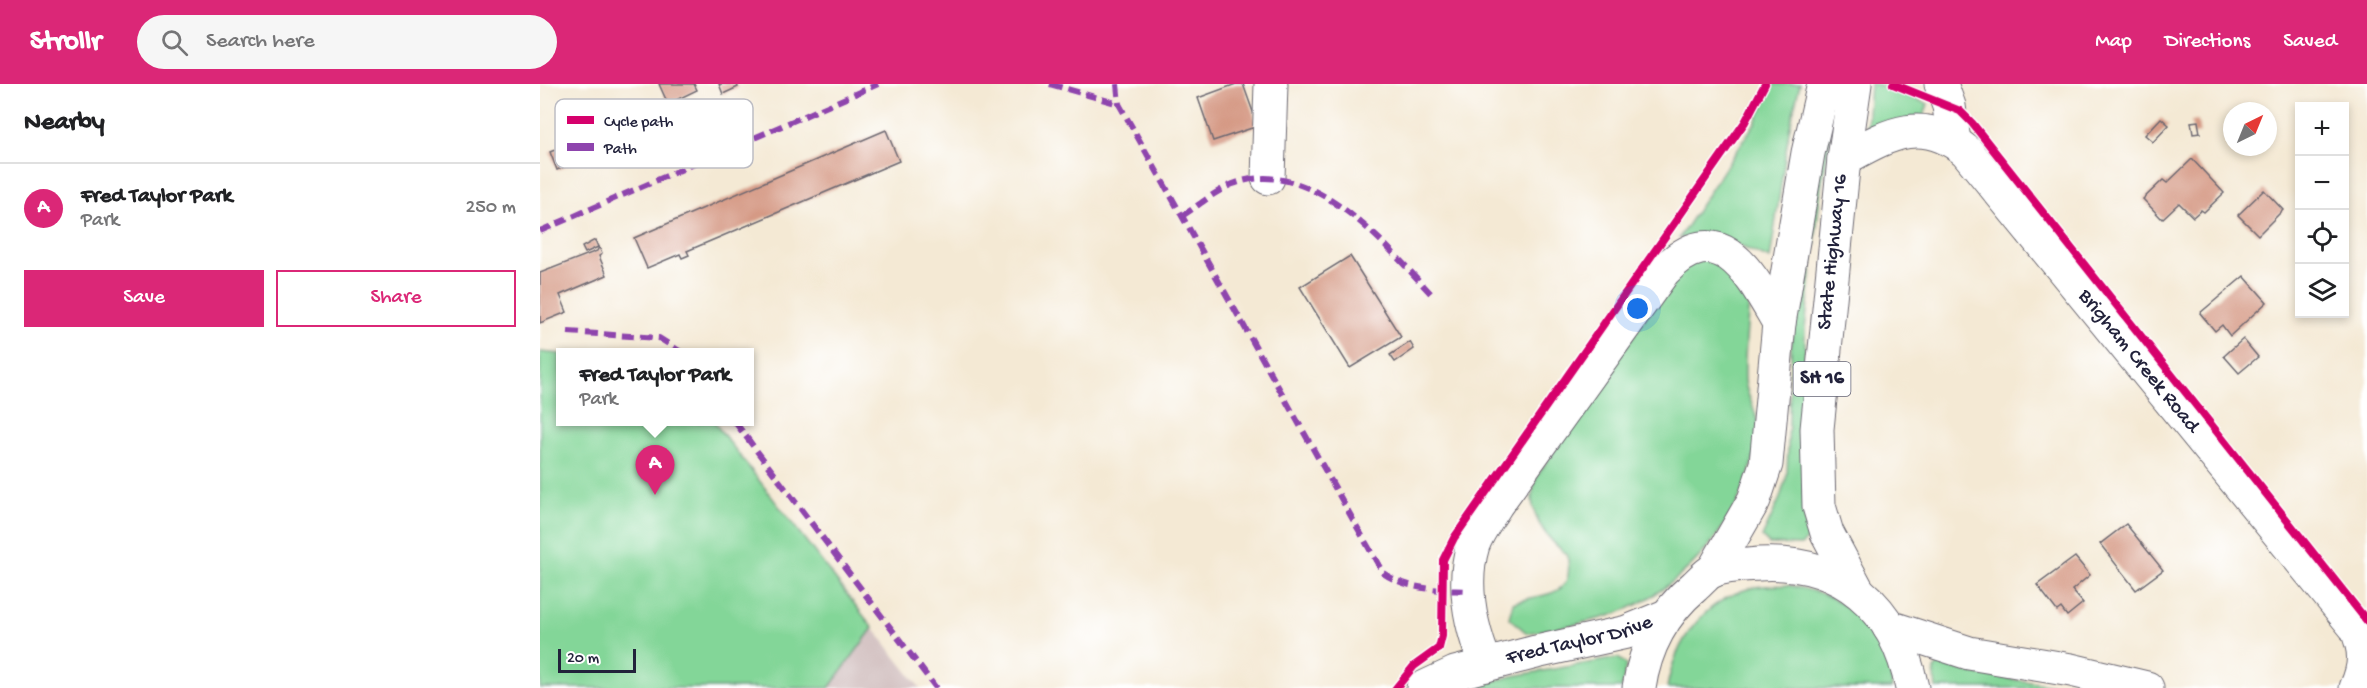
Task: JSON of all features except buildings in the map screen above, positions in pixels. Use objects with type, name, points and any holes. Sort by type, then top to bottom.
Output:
[{"type":"main road","points":[[1268,178],[1271,84]]},
{"type":"main road","name":"State Highway 16","points":[[1713,571],[1754,500],[1766,464],[1779,323],[1808,153],[1824,84]]},
{"type":"main road","name":"State Highway 16","points":[[1855,84],[1844,159],[1817,440],[1819,506],[1827,533],[1858,591]]},
{"type":"main road","points":[[1941,84],[1949,106],[1954,141]]},
{"type":"main road","name":"Brigham Creek Road","points":[[1844,159],[1888,135],[1924,130],[1954,141],[1978,163],[2356,628],[2363,644],[2365,660],[2356,688]]},
{"type":"main road","points":[[1485,665],[1471,622],[1469,591],[1473,545],[1481,528],[1650,290],[1676,259],[1689,251],[1703,248],[1718,249],[1731,256],[1749,272],[1779,323]]},
{"type":"main road","points":[[1713,571],[1750,565],[1803,565],[1826,572],[1858,591]]},
{"type":"main road","name":"SH 16","points":[[1639,688],[1649,647],[1666,616],[1686,594],[1713,571]]},
{"type":"main road","name":"SH 16","points":[[1858,591],[1890,627],[1905,658],[1912,688]]},
{"type":"main road","name":"Fred Taylor Drive","points":[[1423,688],[1455,673],[1627,632],[1666,616]]},
{"type":"main road","points":[[1890,627],[1970,653],[2072,670],[2147,688]]},
{"type":"shaded area","points":[[873,628],[920,688],[829,688]]},
{"type":"green space","points":[[1773,84],[1800,84],[1789,131],[1770,259],[1718,237],[1679,238],[1755,123]]},
{"type":"green space","points":[[1841,84],[1821,188],[1805,329],[1804,510],[1808,539],[1801,545],[1769,544],[1762,537],[1780,498],[1787,475],[1792,327],[1812,186]]},
{"type":"green space","points":[[1870,84],[1892,89],[1928,104],[1924,116],[1867,130]]},
{"type":"green space","points":[[1706,255],[1750,288],[1745,379],[1758,427],[1754,457],[1744,487],[1730,515],[1712,542],[1691,566],[1666,586],[1640,603],[1612,615],[1527,633],[1509,618],[1513,603],[1555,592],[1567,580],[1569,569],[1567,554],[1549,537],[1539,523],[1533,507],[1533,490],[1537,476],[1680,267]]},
{"type":"green space","points":[[540,352],[556,354],[556,426],[717,426],[873,628],[829,688],[540,688]]},
{"type":"green space","points":[[1788,585],[1825,595],[1850,610],[1880,645],[1890,673],[1892,688],[1667,688],[1684,639],[1705,613],[1719,602],[1751,588]]},
{"type":"green space","points":[[1618,658],[1626,664],[1622,688],[1467,688],[1513,676]]},
{"type":"green space","points":[[1940,663],[1969,673],[2072,688],[1936,688],[1934,669]]},
{"type":"marked path","points":[[753,138],[878,84]]},
{"type":"marked path","points":[[1050,84],[1119,104]]},
{"type":"marked path","points":[[1117,84],[1119,104],[1383,573],[1413,586],[1469,591]]},
{"type":"marked path","points":[[540,231],[685,168]]},
{"type":"marked path","points":[[1182,216],[1233,184],[1262,178],[1291,182],[1318,193],[1345,210],[1393,253],[1433,296]]},
{"type":"marked path","points":[[568,332],[659,338],[675,348]]},
{"type":"marked path","points":[[738,426],[936,688]]},
{"type":"cycle path","points":[[1396,688],[1414,666],[1439,648],[1442,636],[1443,560],[1454,538],[1745,122],[1765,84]]},
{"type":"cycle path","points":[[1893,84],[1960,111],[1972,123],[2367,621]]},
{"type":"place","name":"Fred Taylor Park","points":[[655,495]]}]
